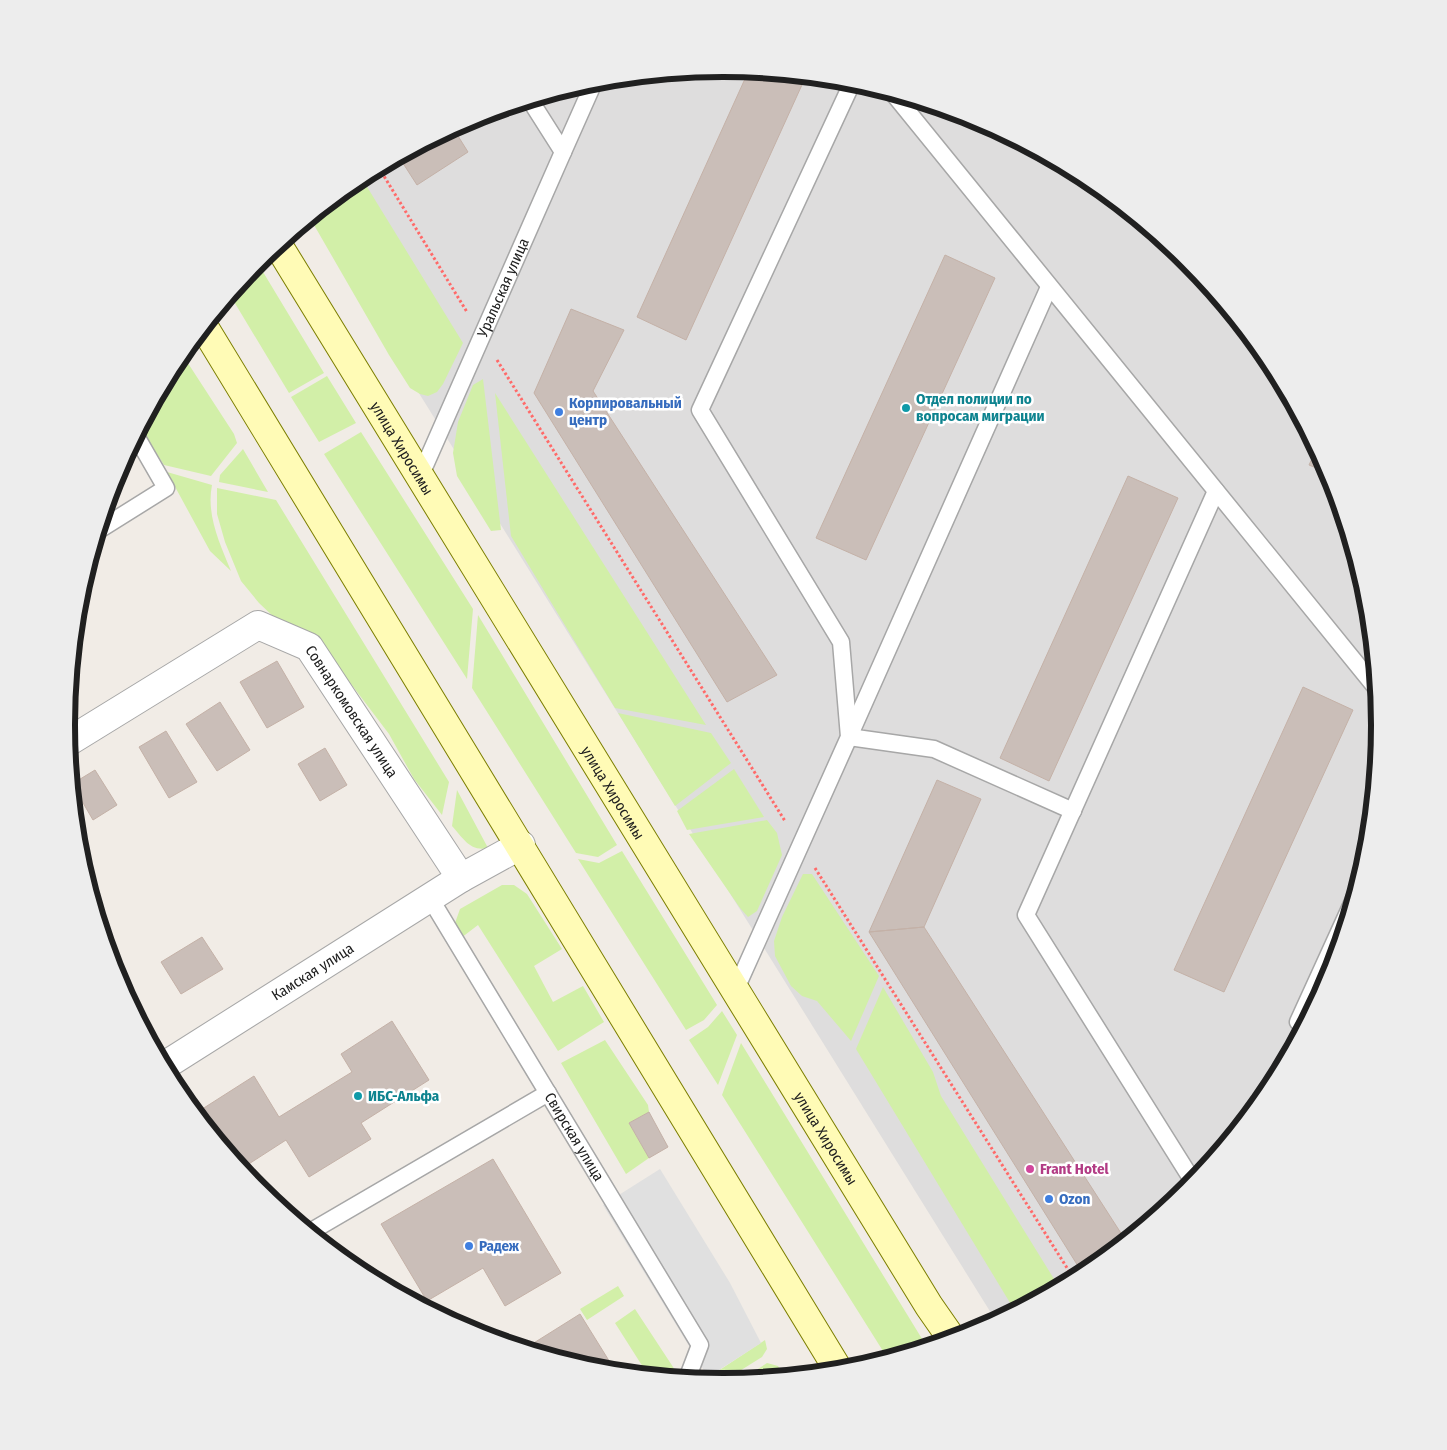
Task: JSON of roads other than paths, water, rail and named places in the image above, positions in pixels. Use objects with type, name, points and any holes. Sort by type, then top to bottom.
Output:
[{"type":"main road","name":"улица Хиросимы","points":[[281,251],[419,479],[929,1306],[948,1333]]},
{"type":"main road","points":[[207,332],[835,1364]]},
{"type":"street","name":"Совнаркомовская улица","points":[[75,737],[258,624],[309,647],[461,878]]},
{"type":"street","points":[[461,878],[521,846]]},
{"type":"street","name":"Камская улица","points":[[170,1062],[461,878]]},
{"type":"lane","points":[[849,89],[700,410],[841,642],[849,737]]},
{"type":"lane","name":"Уральская улица","points":[[419,479],[590,91]]},
{"type":"lane","points":[[900,102],[1371,681]]},
{"type":"lane","points":[[533,106],[562,152]]},
{"type":"lane","points":[[735,992],[1049,286]]},
{"type":"lane","points":[[107,525],[166,488],[140,443]]},
{"type":"lane","points":[[1190,1176],[1026,915],[1216,491]]},
{"type":"lane","points":[[849,737],[934,749],[1073,811]]},
{"type":"lane","name":"Свирская улица","points":[[430,898],[700,1345],[690,1372]]},
{"type":"lane","points":[[1298,1022],[1335,940]]},
{"type":"lane","points":[[316,1229],[548,1093]]},
{"type":"place","name":"Отдел полиции по вопросам миграции","points":[[906,408]]},
{"type":"place","name":"Корпировальный центр","points":[[559,412]]},
{"type":"place","name":"ИБС-Альфа","points":[[358,1096]]},
{"type":"place","name":"Frant Hotel","points":[[1030,1169]]},
{"type":"place","name":"Ozon","points":[[1049,1199]]},
{"type":"place","name":"Радеж","points":[[469,1246]]}]
